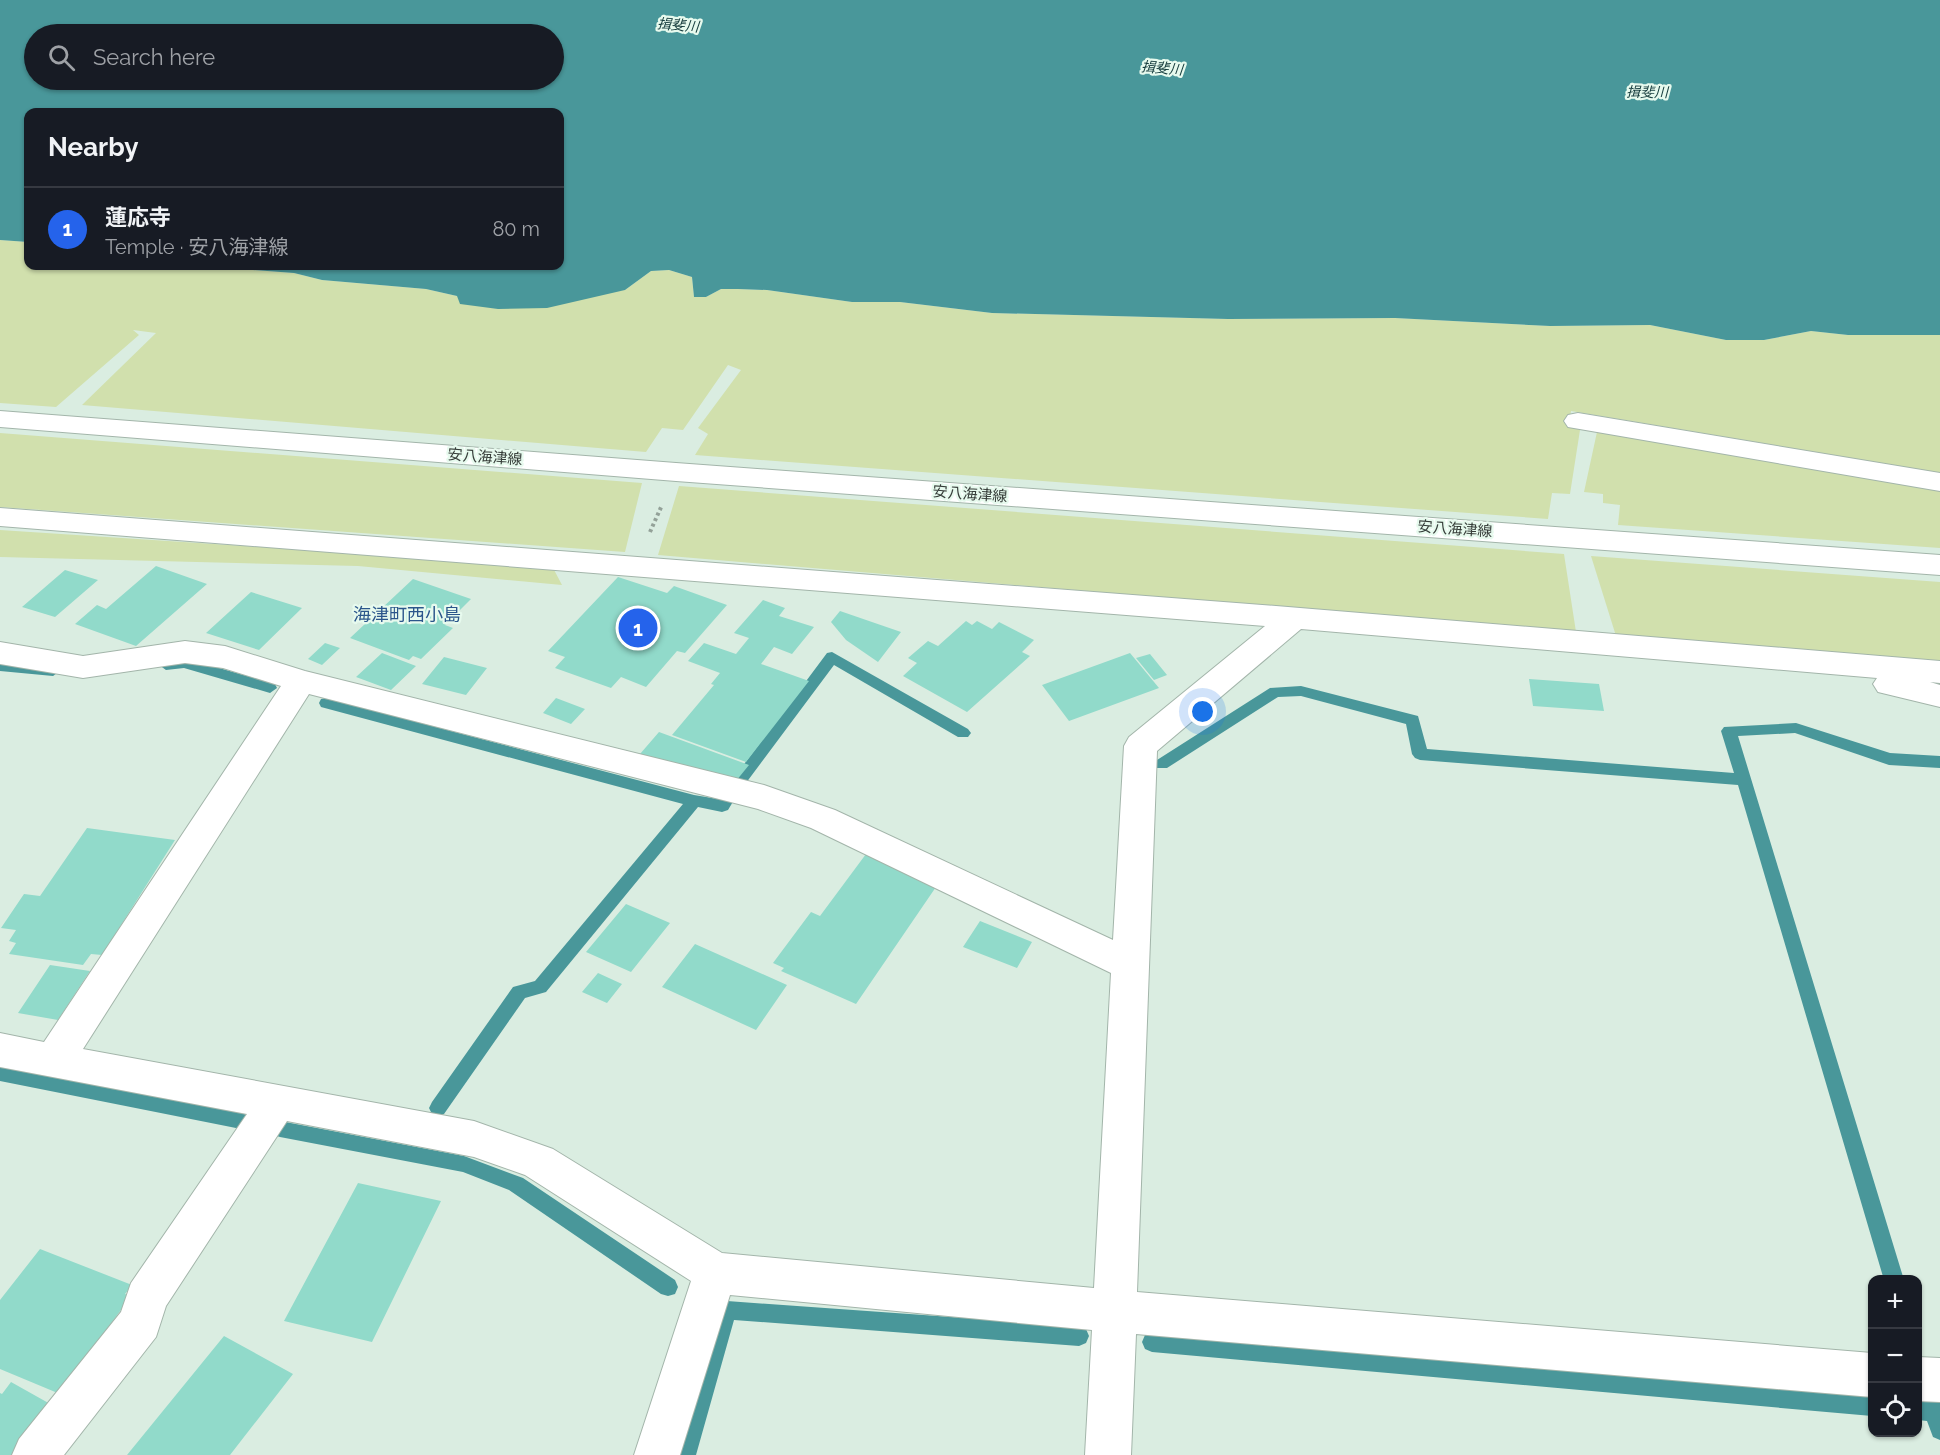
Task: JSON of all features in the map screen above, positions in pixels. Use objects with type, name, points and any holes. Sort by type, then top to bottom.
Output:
[{"type":"street","name":"安八海津線","points":[[0,419],[676,472],[1940,565]]},
{"type":"street","points":[[1578,421],[1940,482]]},
{"type":"street","points":[[0,518],[1294,618],[1940,672]]},
{"type":"street","points":[[1108,1455],[1141,746],[1294,618]]},
{"type":"street","points":[[0,653],[83,667],[185,652],[225,657],[301,681],[764,798],[823,819],[1130,965]]},
{"type":"street","points":[[1818,662],[1907,690],[1940,696]]},
{"type":"street","points":[[54,1060],[301,681]]},
{"type":"street","points":[[0,1050],[474,1139],[539,1162],[715,1272],[1114,1311],[1868,1375]]},
{"type":"street","points":[[35,1455],[140,1322],[146,1298],[277,1102]]},
{"type":"street","points":[[657,1455],[715,1272]]},
{"type":"street","points":[[1922,1378],[1940,1380]]},
{"type":"path","points":[[636,566],[676,472]]},
{"type":"green space","points":[[0,240],[24,242],[24,270],[253,270],[294,273],[322,280],[426,289],[457,296],[625,290],[651,271],[669,270],[692,277],[694,297],[706,297],[721,289],[767,290],[852,302],[900,302],[992,313],[1228,319],[1395,318],[1550,326],[1650,325],[1726,340],[1764,340],[1811,331],[1848,335],[1940,335],[1940,473],[1571,411],[1569,424],[1580,430],[1570,494],[1552,493],[1548,519],[695,455],[708,434],[698,428],[741,370],[728,365],[683,430],[662,428],[646,452],[82,405],[156,333],[133,330],[139,335],[56,407],[0,403]]},
{"type":"green space","points":[[1597,432],[1940,491],[1940,548],[1618,525],[1620,505],[1603,503],[1603,494],[1584,492]]},
{"type":"green space","points":[[0,433],[642,483],[625,552],[0,507]]},
{"type":"green space","points":[[679,486],[1564,554],[1576,632],[658,555]]},
{"type":"green space","points":[[0,530],[552,566],[562,585],[358,566],[0,557]]},
{"type":"green space","points":[[1591,556],[1940,582],[1940,662],[1616,636]]},
{"type":"water","name":"揖斐川","points":[[0,0],[1940,0],[1940,335],[1848,335],[1811,331],[1764,340],[1726,340],[1650,325],[1550,326],[1395,318],[1228,319],[992,313],[900,302],[852,302],[767,290],[721,289],[706,297],[694,297],[692,277],[669,270],[651,271],[625,290],[547,308],[498,309],[460,304],[457,296],[426,289],[322,280],[294,273],[253,270],[564,270],[564,108],[24,108],[24,242],[0,240]]},
{"type":"building","points":[[156,566],[207,584],[136,646],[75,624],[97,605],[106,609]]},
{"type":"building","points":[[65,570],[98,580],[55,617],[22,607]]},
{"type":"building","points":[[618,577],[667,593],[674,586],[727,605],[685,653],[677,651],[646,687],[621,677],[611,688],[555,668],[565,657],[548,651]]},
{"type":"building","points":[[413,579],[471,599],[445,625],[453,628],[421,659],[413,656],[409,660],[350,638]]},
{"type":"building","points":[[251,592],[302,608],[259,650],[206,633]]},
{"type":"building","points":[[763,600],[785,608],[779,616],[814,627],[792,654],[774,647],[761,664],[809,681],[746,762],[672,735],[714,685],[711,684],[720,673],[688,661],[704,643],[736,654],[749,638],[734,633]]},
{"type":"building","points":[[840,611],[901,632],[878,662],[846,640],[831,622]]},
{"type":"building","points":[[966,621],[972,625],[977,621],[992,629],[999,622],[1034,640],[1022,652],[1030,656],[967,712],[903,676],[917,663],[908,658],[928,641],[938,646]]},
{"type":"building","points":[[325,643],[340,648],[322,665],[308,659]]},
{"type":"building","points":[[382,653],[416,666],[391,690],[356,677]]},
{"type":"building","points":[[1130,653],[1159,688],[1069,721],[1042,685]]},
{"type":"building","points":[[1150,654],[1167,675],[1154,680],[1136,658]]},
{"type":"building","points":[[444,657],[487,668],[466,695],[422,684]]},
{"type":"building","points":[[1529,679],[1599,684],[1604,711],[1533,706]]},
{"type":"building","points":[[556,698],[585,709],[571,724],[543,713]]},
{"type":"building","points":[[659,732],[749,765],[736,781],[640,754]]},
{"type":"building","points":[[87,828],[175,840],[102,955],[91,954],[83,965],[9,954],[16,943],[9,941],[16,930],[1,928],[24,894],[40,896]]},
{"type":"building","points":[[866,854],[938,884],[856,1004],[781,971],[784,968],[773,963],[811,912],[820,916]]},
{"type":"building","points":[[626,904],[670,923],[631,972],[586,952]]},
{"type":"building","points":[[980,921],[1032,942],[1017,968],[963,947]]},
{"type":"building","points":[[695,944],[787,985],[756,1030],[662,987]]},
{"type":"building","points":[[50,965],[90,971],[58,1020],[18,1013]]},
{"type":"building","points":[[598,973],[622,984],[607,1003],[582,992]]},
{"type":"building","points":[[358,1183],[441,1201],[372,1342],[284,1321]]},
{"type":"building","points":[[40,1249],[132,1285],[125,1294],[131,1296],[60,1394],[0,1369],[0,1300]]},
{"type":"building","points":[[224,1336],[293,1374],[230,1455],[127,1455]]},
{"type":"building","points":[[11,1382],[52,1405],[18,1455],[0,1455],[0,1393],[2,1394]]},
{"type":"waterway","points":[[738,783],[832,657],[963,733]]},
{"type":"waterway","points":[[166,665],[184,663],[270,688]]},
{"type":"waterway","points":[[0,666],[53,671]]},
{"type":"waterway","points":[[1162,764],[1275,692],[1301,691],[1413,720],[1420,754],[1744,780]]},
{"type":"waterway","points":[[326,703],[694,801]]},
{"type":"waterway","points":[[1744,780],[1729,731],[1796,728],[1889,759],[1940,762]]},
{"type":"waterway","points":[[1744,780],[1892,1275]]},
{"type":"waterway","points":[[694,801],[722,806],[726,800]]},
{"type":"waterway","points":[[438,1108],[519,992],[540,987],[694,801]]},
{"type":"waterway","points":[[0,1073],[241,1121]]},
{"type":"waterway","points":[[280,1129],[464,1164],[516,1184],[668,1287]]},
{"type":"waterway","points":[[685,1455],[727,1310],[1079,1336]]},
{"type":"waterway","points":[[1152,1342],[1868,1406]]},
{"type":"waterway","points":[[1922,1410],[1934,1411]]},
{"type":"waterway","points":[[1934,1411],[1940,1412]]},
{"type":"waterway","points":[[1934,1411],[1940,1430]]},
{"type":"place","name":"蓮応寺","points":[[638,628]]},
{"type":"district","name":"海津町西小島","points":[[407,615]]}]
